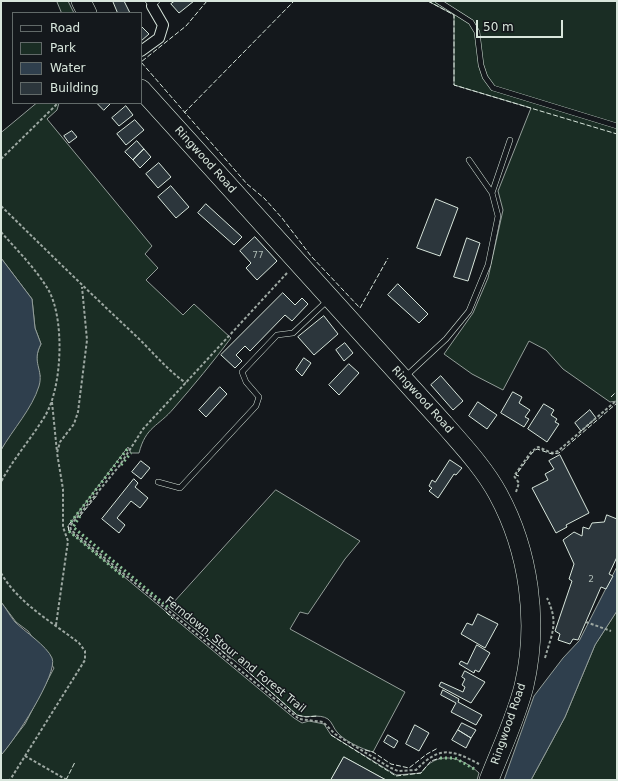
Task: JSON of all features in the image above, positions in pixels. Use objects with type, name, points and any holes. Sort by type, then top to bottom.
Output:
[{"type":"highway","points":[[80,1],[86,12]]},
{"type":"highway","name":"Ringwood Road","points":[[142,90],[403,379],[475,461],[498,493],[512,523],[523,558],[531,607],[530,650],[524,686],[491,775]]},
{"type":"street","points":[[142,50],[159,38],[163,25],[152,3]]},
{"type":"lane","points":[[438,1],[471,22],[476,32],[481,65],[485,77],[493,88],[617,126]]},
{"type":"lane","points":[[492,194],[510,140]]},
{"type":"lane","points":[[403,379],[446,339],[469,311],[488,266],[498,216],[492,194],[468,160]]},
{"type":"lane","points":[[158,482],[180,488],[216,450],[256,406],[259,397],[246,382],[242,372],[277,335],[293,333],[330,298]]},
{"type":"path","points":[[1,160],[57,104]]},
{"type":"path","points":[[1,206],[82,287],[149,348],[173,374],[186,383]]},
{"type":"path","points":[[1,232],[44,284],[53,302],[57,320],[59,370],[52,401],[45,416],[8,469],[1,482]]},
{"type":"path","points":[[63,527],[70,526],[73,523],[120,465],[143,429],[297,262]]},
{"type":"path","points":[[57,453],[60,442],[74,424],[78,412],[87,340],[82,287]]},
{"type":"path","points":[[516,492],[519,483],[514,476],[531,452],[538,447],[552,452],[561,450],[617,400]]},
{"type":"path","points":[[52,401],[57,453],[63,489],[63,527],[68,541],[56,625]]},
{"type":"path","name":"Ferndown, Stour and Forest Trail","points":[[70,526],[71,530],[186,627],[298,718],[323,722],[334,734],[398,771],[416,770],[428,758],[437,754],[449,752],[468,758],[491,775]]},
{"type":"path","points":[[1,573],[12,588],[24,600],[79,643],[85,651],[85,660],[10,780]]},
{"type":"path","points":[[586,622],[611,631]]},
{"type":"path","points":[[25,756],[67,780]]},
{"type":"green space","points":[[57,1],[68,1],[74,12],[62,12]]},
{"type":"green space","points":[[428,1],[617,1],[617,401],[610,402],[563,369],[546,350],[529,341],[503,390],[472,374],[444,354],[473,313],[488,278],[503,210],[498,191],[531,108],[454,85],[454,15]]},
{"type":"green space","points":[[36,104],[59,104],[57,110],[47,119],[152,246],[145,254],[158,268],[146,280],[183,315],[194,304],[231,338],[174,408],[145,437],[139,453],[131,453],[128,447],[68,526],[69,531],[294,718],[302,723],[309,721],[324,724],[331,735],[396,775],[421,773],[434,761],[441,758],[449,758],[457,759],[472,767],[479,773],[477,780],[386,780],[344,757],[331,780],[1,780],[1,755],[25,724],[54,668],[28,631],[16,622],[1,602],[1,450],[40,376],[37,360],[41,344],[35,328],[32,299],[1,258],[1,133]]},
{"type":"green space","points":[[276,490],[360,541],[345,559],[308,614],[300,612],[290,629],[405,692],[373,752],[359,747],[344,738],[336,731],[329,720],[324,717],[297,715],[245,669],[169,608]]},
{"type":"green space","points":[[617,611],[617,780],[531,780],[565,717],[595,645]]},
{"type":"water","points":[[1,258],[32,299],[35,328],[41,344],[37,356],[40,380],[36,394],[27,411],[1,450]]},
{"type":"water","points":[[617,567],[617,611],[595,645],[565,717],[531,780],[504,780],[534,696],[563,658],[579,641]]},
{"type":"water","points":[[1,602],[15,622],[49,653],[52,658],[52,666],[49,678],[34,708],[1,755]]},
{"type":"building","points":[[113,1],[124,1],[130,12],[118,12]]},
{"type":"building","points":[[175,1],[194,1],[179,13],[171,4]]},
{"type":"building","points":[[142,27],[149,34],[142,40]]},
{"type":"building","points":[[98,104],[110,104],[104,110]]},
{"type":"building","points":[[126,106],[133,115],[119,126],[112,118]]},
{"type":"building","points":[[135,120],[144,130],[126,145],[117,134]]},
{"type":"building","points":[[72,131],[77,137],[69,143],[64,136]]},
{"type":"building","points":[[137,141],[144,149],[133,160],[125,152]]},
{"type":"building","points":[[144,149],[151,157],[140,168],[133,160]]},
{"type":"building","points":[[159,163],[171,177],[158,188],[146,174]]},
{"type":"building","points":[[171,186],[189,207],[176,218],[158,197]]},
{"type":"building","points":[[436,199],[458,208],[440,256],[417,248]]},
{"type":"building","points":[[206,204],[242,237],[234,245],[198,213]]},
{"type":"building","points":[[255,237],[277,261],[257,280],[246,268],[251,263],[240,251]]},
{"type":"building","points":[[467,238],[480,243],[468,281],[454,277]]},
{"type":"building","points":[[398,284],[428,314],[419,323],[388,295]]},
{"type":"building","points":[[283,293],[295,305],[302,298],[308,304],[292,321],[285,315],[250,351],[245,346],[236,355],[242,361],[235,368],[221,355]]},
{"type":"building","points":[[324,316],[338,334],[314,355],[298,337]]},
{"type":"building","points":[[345,343],[353,353],[344,361],[336,350]]},
{"type":"building","points":[[304,358],[311,363],[302,376],[296,370]]},
{"type":"building","points":[[349,364],[359,373],[339,395],[329,385]]},
{"type":"building","points":[[441,376],[463,401],[453,410],[431,385]]},
{"type":"building","points":[[220,387],[227,394],[206,417],[199,410]]},
{"type":"building","points":[[513,392],[522,397],[519,403],[530,410],[525,417],[529,419],[524,427],[501,413]]},
{"type":"building","points":[[478,402],[497,415],[487,429],[469,416]]},
{"type":"building","points":[[544,404],[554,410],[551,415],[557,419],[555,422],[559,424],[547,442],[528,429]]},
{"type":"building","points":[[590,410],[596,418],[581,431],[575,423]]},
{"type":"building","points":[[560,455],[589,513],[566,525],[567,527],[556,533],[532,488],[548,480],[545,474],[554,469],[549,461]]},
{"type":"building","points":[[450,460],[462,468],[456,475],[454,474],[438,498],[429,491],[432,488],[429,486],[432,480],[435,482]]},
{"type":"building","points":[[141,461],[150,468],[141,479],[132,472]]},
{"type":"building","points":[[134,479],[138,483],[135,487],[148,498],[140,508],[131,501],[117,518],[125,525],[119,533],[102,519]]},
{"type":"building","points":[[607,515],[617,519],[617,557],[609,574],[613,576],[606,589],[601,587],[578,640],[573,639],[570,644],[558,640],[560,634],[555,631],[572,581],[569,579],[574,564],[563,540],[574,532],[582,536],[583,527],[589,529],[592,523],[604,522]]},
{"type":"building","points":[[478,614],[498,624],[485,648],[461,634],[467,623],[472,625]]},
{"type":"building","points":[[477,645],[490,653],[479,672],[475,670],[474,673],[459,664],[461,661],[467,664]]},
{"type":"building","points":[[465,671],[485,682],[471,703],[439,686],[441,682],[463,692],[465,687],[462,685],[465,679],[462,677]]},
{"type":"building","points":[[443,690],[459,699],[458,702],[482,715],[476,725],[451,712],[456,703],[441,695]]},
{"type":"building","points":[[462,723],[476,730],[471,738],[458,730]]},
{"type":"building","points":[[415,725],[429,733],[419,751],[406,744]]},
{"type":"building","points":[[458,730],[471,738],[466,748],[452,740]]},
{"type":"building","points":[[388,735],[398,741],[394,748],[384,742]]},
{"type":"building","points":[[344,757],[366,769],[386,780],[331,780]]},
{"type":"hedge","points":[[71,522],[129,447]]},
{"type":"hedge","points":[[121,465],[131,453]]},
{"type":"hedge","points":[[80,516],[73,527],[169,608]]},
{"type":"hedge","points":[[69,531],[124,577]]},
{"type":"hedge","points":[[440,758],[455,758],[476,770]]},
{"type":"fence","points":[[142,61],[186,26],[207,1]]},
{"type":"fence","points":[[184,113],[294,1]]},
{"type":"fence","points":[[428,1],[454,15],[454,85],[617,134]]},
{"type":"fence","points":[[142,63],[247,184],[264,198],[282,218],[311,256],[360,308],[388,258]]},
{"type":"fence","points":[[611,397],[617,391]]},
{"type":"fence","points":[[519,476],[516,475],[532,453],[537,449],[552,454],[559,453],[617,403]]},
{"type":"fence","points":[[80,516],[98,494]]},
{"type":"fence","points":[[69,531],[68,526],[71,522]]},
{"type":"fence","points":[[166,612],[173,619]]},
{"type":"fence","points":[[195,628],[232,660]]},
{"type":"fence","points":[[245,669],[297,715],[306,717],[317,716]]},
{"type":"fence","points":[[331,735],[396,776],[421,773],[431,761],[440,758]]},
{"type":"fence","points":[[365,750],[373,752],[391,764],[409,768],[427,754],[438,748]]},
{"type":"fence","points":[[66,780],[75,762]]}]
